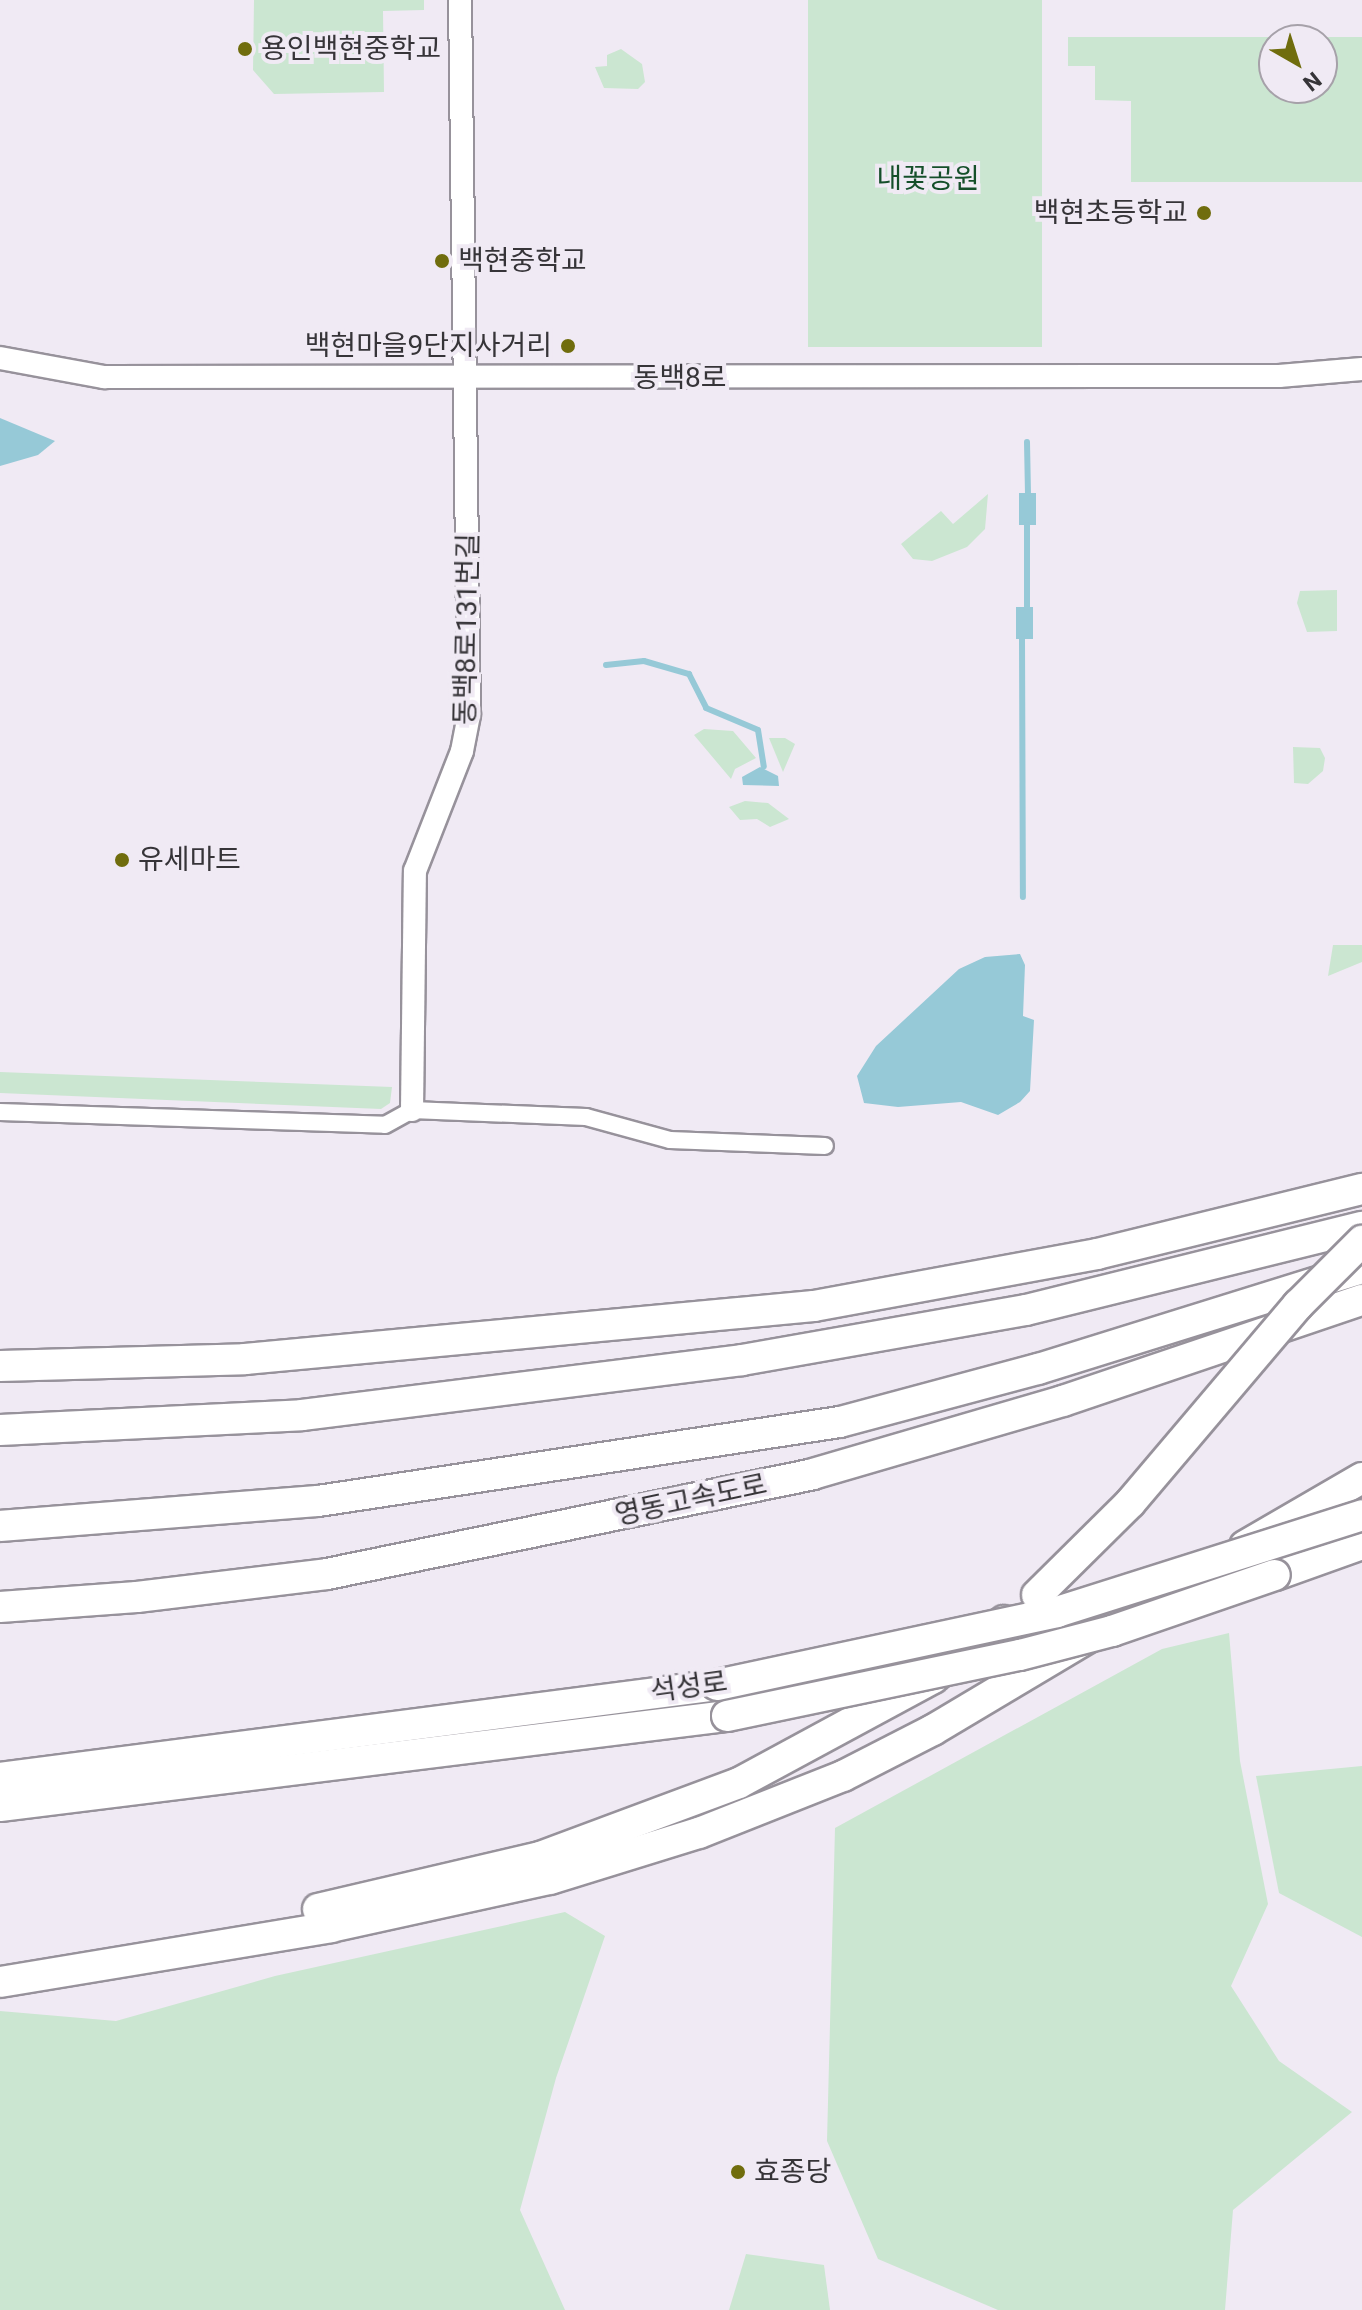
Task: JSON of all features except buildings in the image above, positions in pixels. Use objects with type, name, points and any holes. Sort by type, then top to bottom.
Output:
[{"type":"highway","points":[[0,1366],[245,1359],[814,1306],[1097,1254],[1362,1189]]},
{"type":"highway","points":[[0,1430],[302,1415],[742,1360],[1026,1310],[1362,1227]]},
{"type":"highway","points":[[0,1963],[322,1908],[540,1857],[672,1810],[816,1745],[933,1678],[1037,1595],[1130,1503],[1298,1305],[1362,1241]]},
{"type":"highway","name":"영동고속도로","points":[[0,1526],[318,1501],[798,1430],[1038,1369],[1362,1268]]},
{"type":"highway","name":"영동고속도로","points":[[0,1607],[137,1597],[327,1574],[813,1474],[1063,1401],[1362,1300]]},
{"type":"highway","points":[[0,1982],[331,1927],[550,1879],[766,1810],[933,1730],[1362,1478]]},
{"type":"highway","name":"석성로","points":[[0,1778],[717,1685],[1057,1612],[1362,1515]]},
{"type":"highway","points":[[0,1806],[727,1716],[898,1683],[1112,1631],[1362,1544]]},
{"type":"street","name":"동백8로131번길","points":[[412,1110],[415,871],[462,751],[469,714],[460,0]]},
{"type":"street","name":"동백8로","points":[[0,358],[104,377],[1279,376],[1362,369]]},
{"type":"street","points":[[0,1112],[385,1125],[412,1110],[586,1117],[670,1140],[825,1146]]},
{"type":"green space","points":[[254,0],[424,0],[424,10],[383,11],[384,92],[274,94],[253,70]]},
{"type":"green space","name":"내꽃공원","points":[[808,0],[1042,0],[1042,347],[808,347]]},
{"type":"green space","points":[[1068,37],[1258,37],[1258,104],[1338,104],[1338,37],[1362,37],[1362,182],[1131,182],[1131,101],[1095,100],[1095,66],[1068,66]]},
{"type":"green space","points":[[621,49],[642,64],[645,82],[638,89],[604,88],[595,67],[607,66],[607,55]]},
{"type":"green space","points":[[988,494],[985,529],[967,547],[932,561],[913,559],[901,544],[941,511],[953,524]]},
{"type":"green space","points":[[1337,590],[1337,631],[1307,632],[1297,603],[1300,591]]},
{"type":"green space","points":[[704,729],[733,731],[756,758],[735,769],[731,779],[694,735]]},
{"type":"green space","points":[[769,738],[785,738],[795,744],[783,772]]},
{"type":"green space","points":[[1293,747],[1320,748],[1325,758],[1323,771],[1308,784],[1294,783]]},
{"type":"green space","points":[[745,801],[768,803],[789,819],[770,827],[757,819],[740,820],[729,807]]},
{"type":"green space","points":[[1333,945],[1362,945],[1362,962],[1328,976]]},
{"type":"green space","points":[[0,1072],[392,1087],[390,1103],[381,1109],[0,1093]]},
{"type":"green space","points":[[1229,1633],[1240,1761],[1268,1904],[1231,1986],[1279,2061],[1352,2112],[1233,2210],[1225,2310],[998,2310],[878,2259],[827,2141],[835,1828],[1162,1649]]},
{"type":"green space","points":[[1362,1766],[1362,1937],[1279,1893],[1256,1776]]},
{"type":"green space","points":[[565,1912],[605,1936],[556,2078],[520,2210],[565,2310],[0,2310],[0,2011],[116,2021],[275,1976]]},
{"type":"green space","points":[[746,2254],[824,2265],[830,2310],[729,2310]]},
{"type":"water","points":[[0,418],[55,441],[38,455],[0,466]]},
{"type":"water","points":[[1019,493],[1036,493],[1036,525],[1019,525]]},
{"type":"water","points":[[1016,607],[1033,607],[1033,639],[1016,639]]},
{"type":"water","points":[[760,767],[778,776],[779,786],[743,785],[742,777]]},
{"type":"water","points":[[1020,954],[1025,965],[1023,1016],[1034,1020],[1030,1091],[1020,1102],[998,1115],[961,1102],[898,1107],[864,1103],[857,1076],[876,1046],[959,969],[985,957]]},
{"type":"waterway","points":[[1027,442],[1028,493]]},
{"type":"waterway","points":[[1027,525],[1027,607]]},
{"type":"waterway","points":[[1022,639],[1023,897]]},
{"type":"waterway","points":[[606,665],[644,661],[689,674],[706,708],[758,730],[764,767]]},
{"type":"place","name":"용인백현중학교","points":[[245,49]]},
{"type":"place","name":"백현초등학교","points":[[1204,213]]},
{"type":"place","name":"백현중학교","points":[[442,261]]},
{"type":"place","name":"백현마을9단지사거리","points":[[568,346]]},
{"type":"place","name":"유세마트","points":[[122,860]]},
{"type":"place","name":"효종당","points":[[738,2172]]}]
